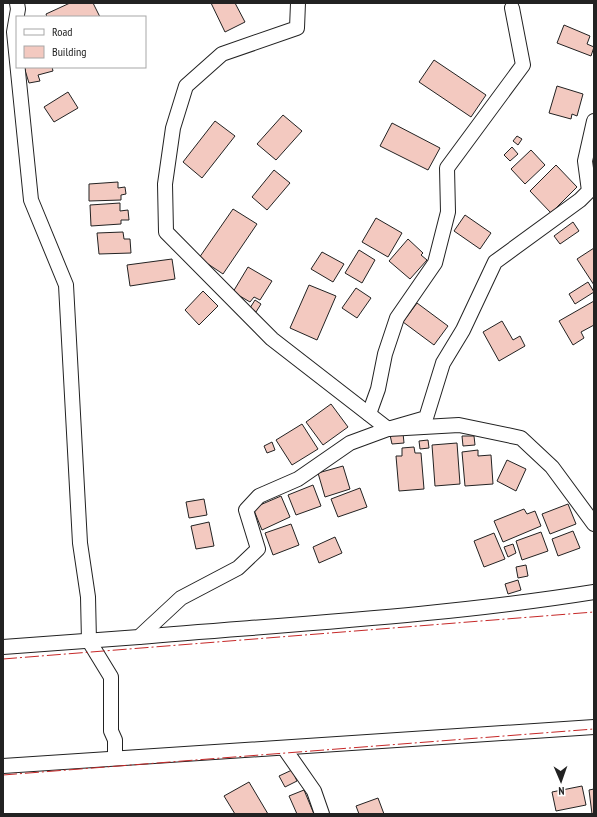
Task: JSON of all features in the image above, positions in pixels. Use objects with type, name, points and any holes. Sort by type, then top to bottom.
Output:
[{"type":"street","points":[[17,3],[17,16]]},
{"type":"street","points":[[298,3],[297,28],[222,54],[186,86],[173,128],[165,184],[166,232],[272,339],[388,429],[458,425],[521,438],[552,467],[594,524]]},
{"type":"street","points":[[369,414],[378,389],[385,354],[398,318],[435,263],[448,212],[447,168],[523,65],[512,8]]},
{"type":"street","points":[[16,20],[14,32],[16,52]]},
{"type":"street","points":[[18,68],[31,200],[66,285],[80,544],[88,597],[89,640],[111,677],[111,731],[115,740],[115,758]]},
{"type":"street","points":[[139,636],[180,598],[238,568],[258,549],[246,510],[259,496],[298,479],[350,443],[388,429],[426,418],[443,363],[463,330],[495,262],[580,200],[592,193],[585,161],[594,121]]},
{"type":"street","points":[[3,647],[389,617],[518,604],[594,592]]},
{"type":"street","points":[[3,766],[594,727]]},
{"type":"street","points":[[284,748],[314,791],[322,814]]},
{"type":"building","points":[[70,3],[93,3],[100,16],[47,16],[46,14]]},
{"type":"building","points":[[211,3],[235,3],[245,22],[225,32]]},
{"type":"building","points":[[564,25],[590,36],[587,44],[594,47],[591,56],[557,43]]},
{"type":"building","points":[[434,60],[486,95],[471,117],[419,82]]},
{"type":"building","points":[[24,68],[52,68],[53,71],[38,75],[40,81],[29,83]]},
{"type":"building","points":[[557,86],[583,94],[577,116],[572,114],[571,119],[549,113]]},
{"type":"building","points":[[68,92],[78,108],[54,122],[44,107]]},
{"type":"building","points":[[283,115],[302,131],[276,160],[257,144]]},
{"type":"building","points":[[215,121],[235,136],[202,178],[183,162]]},
{"type":"building","points":[[392,123],[440,148],[428,170],[380,146]]},
{"type":"building","points":[[517,136],[522,139],[518,145],[513,141]]},
{"type":"building","points":[[512,147],[518,154],[510,161],[504,155]]},
{"type":"building","points":[[531,150],[545,165],[525,184],[511,169]]},
{"type":"building","points":[[556,165],[577,187],[551,213],[530,191]]},
{"type":"building","points":[[274,170],[290,183],[267,210],[252,197]]},
{"type":"building","points":[[118,182],[118,188],[125,187],[126,194],[121,195],[121,200],[89,201],[89,184]]},
{"type":"building","points":[[120,203],[120,211],[128,210],[129,220],[121,220],[121,224],[91,226],[90,205]]},
{"type":"building","points":[[233,209],[257,224],[223,274],[199,258]]},
{"type":"building","points":[[465,215],[491,233],[480,249],[454,231]]},
{"type":"building","points":[[376,218],[402,233],[388,257],[362,242]]},
{"type":"building","points":[[573,222],[579,231],[560,244],[554,236]]},
{"type":"building","points":[[123,232],[124,239],[130,239],[131,253],[99,254],[97,233]]},
{"type":"building","points":[[408,239],[423,253],[421,255],[427,260],[410,279],[389,261]]},
{"type":"building","points":[[594,248],[594,285],[577,259]]},
{"type":"building","points":[[359,250],[375,260],[362,283],[345,273]]},
{"type":"building","points":[[322,252],[344,264],[333,282],[311,269]]},
{"type":"building","points":[[172,259],[175,279],[130,286],[127,265]]},
{"type":"building","points":[[248,267],[272,281],[260,300],[254,297],[250,302],[233,292]]},
{"type":"building","points":[[588,282],[594,292],[575,304],[569,294]]},
{"type":"building","points":[[309,285],[336,296],[317,340],[290,328]]},
{"type":"building","points":[[356,288],[371,298],[357,318],[342,308]]},
{"type":"building","points":[[203,291],[218,306],[199,325],[185,310]]},
{"type":"building","points":[[255,300],[261,304],[256,312],[250,308]]},
{"type":"building","points":[[594,301],[594,325],[581,332],[584,338],[573,345],[559,321]]},
{"type":"building","points":[[417,303],[448,326],[434,345],[403,322]]},
{"type":"building","points":[[502,321],[513,340],[520,336],[525,346],[499,361],[483,332]]},
{"type":"building","points":[[331,404],[348,427],[323,445],[306,422]]},
{"type":"building","points":[[302,424],[318,449],[292,465],[276,440]]},
{"type":"building","points":[[403,433],[404,443],[392,444],[390,435]]},
{"type":"building","points":[[462,436],[474,436],[475,445],[463,446]]},
{"type":"building","points":[[428,440],[429,448],[420,449],[419,441]]},
{"type":"building","points":[[272,442],[275,450],[267,453],[264,446]]},
{"type":"building","points":[[457,443],[460,484],[435,486],[432,445]]},
{"type":"building","points":[[414,447],[415,453],[421,453],[424,489],[399,491],[396,456],[402,456],[402,448]]},
{"type":"building","points":[[478,450],[478,456],[491,455],[493,484],[465,486],[462,452]]},
{"type":"building","points":[[507,460],[526,469],[516,491],[497,481]]},
{"type":"building","points":[[343,466],[350,489],[325,497],[318,473]]},
{"type":"building","points":[[313,485],[321,506],[296,515],[288,495]]},
{"type":"building","points":[[360,488],[367,507],[338,517],[331,499]]},
{"type":"building","points":[[281,496],[290,517],[262,530],[253,508]]},
{"type":"building","points":[[204,499],[207,515],[189,518],[186,502]]},
{"type":"building","points":[[568,504],[576,524],[550,534],[542,514]]},
{"type":"building","points":[[524,509],[527,514],[535,511],[541,526],[503,542],[494,521]]},
{"type":"building","points":[[209,522],[214,546],[196,549],[191,526]]},
{"type":"building","points":[[291,524],[299,545],[273,555],[265,533]]},
{"type":"building","points":[[573,531],[580,548],[558,556],[552,539]]},
{"type":"building","points":[[541,532],[548,551],[522,560],[516,541]]},
{"type":"building","points":[[494,533],[505,559],[484,567],[474,541]]},
{"type":"building","points":[[335,537],[342,553],[319,563],[313,547]]},
{"type":"building","points":[[513,544],[516,553],[508,557],[504,547]]},
{"type":"building","points":[[526,565],[528,576],[518,578],[516,567]]},
{"type":"building","points":[[518,580],[521,590],[508,594],[505,584]]},
{"type":"building","points":[[292,770],[297,781],[285,787],[279,776]]},
{"type":"building","points":[[249,782],[268,814],[235,814],[224,796]]},
{"type":"building","points":[[582,786],[586,805],[556,811],[552,792]]},
{"type":"building","points":[[594,789],[594,814],[592,814],[589,790]]},
{"type":"building","points":[[304,790],[314,814],[297,814],[289,796]]},
{"type":"building","points":[[378,798],[384,814],[359,814],[356,806]]},
{"type":"power","points":[[3,659],[594,612]]},
{"type":"power","points":[[3,775],[594,729]]}]
